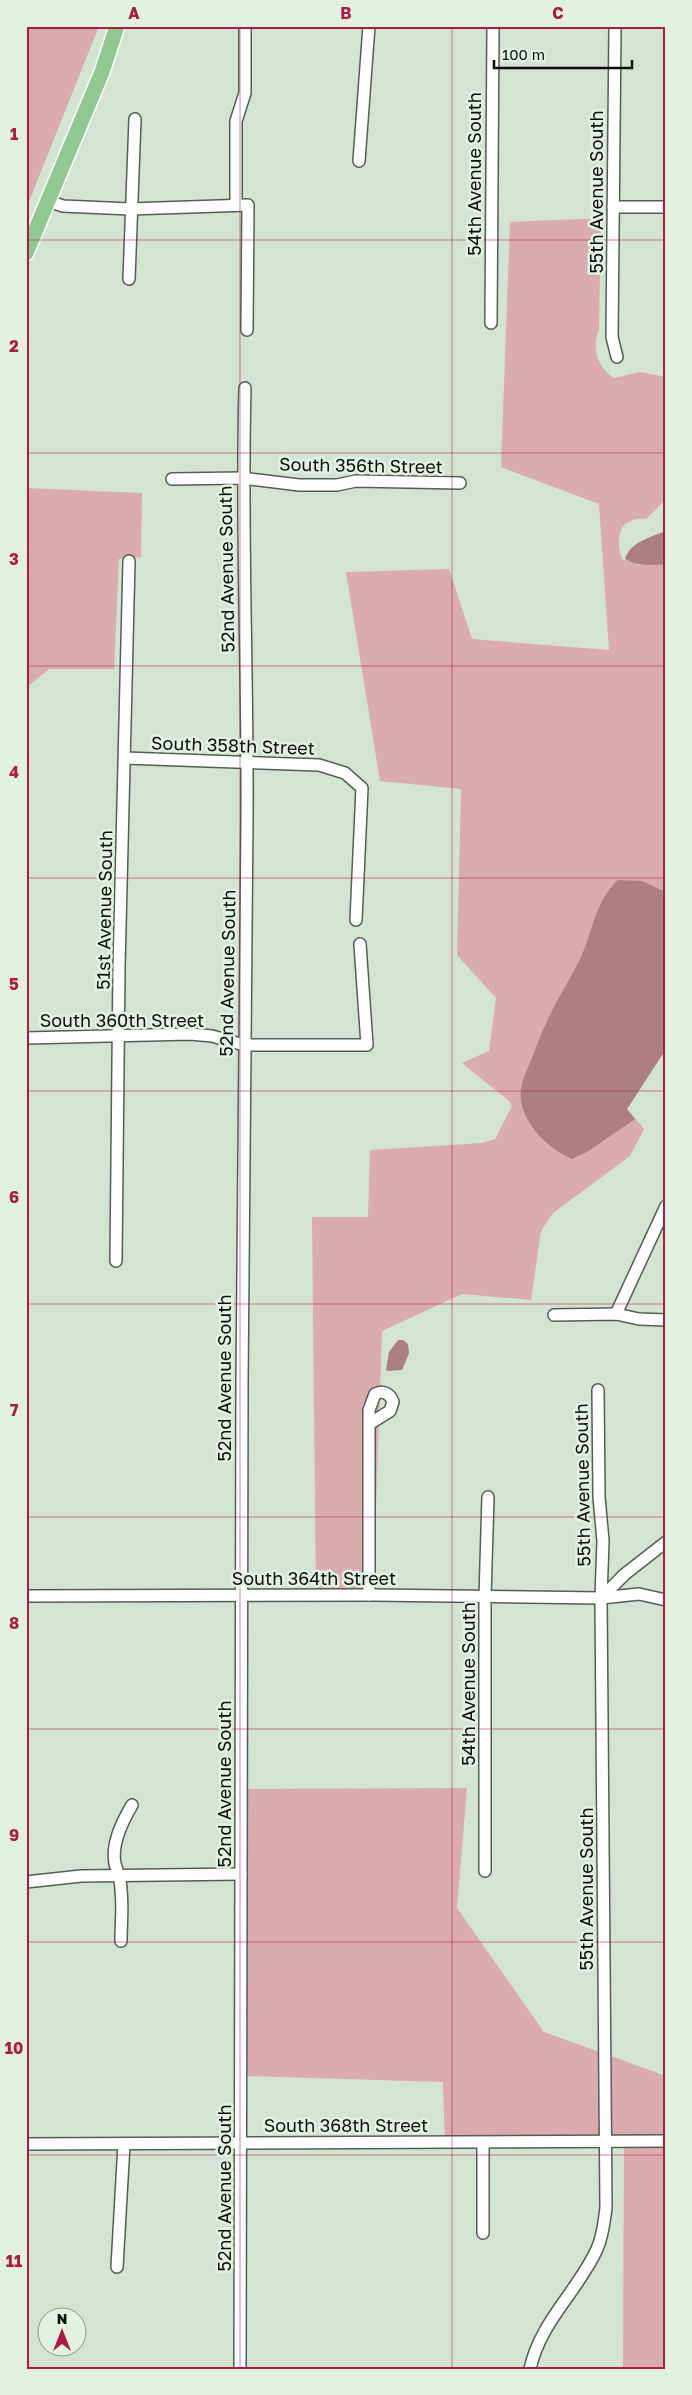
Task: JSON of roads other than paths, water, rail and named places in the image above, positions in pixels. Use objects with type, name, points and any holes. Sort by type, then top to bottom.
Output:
[{"type":"main road","points":[[26,253],[102,72],[117,26]]},
{"type":"street","points":[[236,205],[236,121],[245,93],[244,26]]},
{"type":"street","points":[[359,161],[369,26]]},
{"type":"street","name":"54th Avenue South","points":[[491,322],[493,26]]},
{"type":"street","name":"55th Avenue South","points":[[615,26],[612,337],[617,357]]},
{"type":"street","points":[[129,279],[130,209],[135,119]]},
{"type":"street","points":[[48,201],[63,206],[130,209],[248,205],[247,330]]},
{"type":"street","points":[[613,207],[666,207]]},
{"type":"street","name":"52nd Avenue South","points":[[240,2369],[243,2142],[241,1596],[246,761],[242,478],[245,388]]},
{"type":"street","name":"South 356th Street","points":[[172,478],[242,478],[299,484],[337,484],[356,480],[460,484]]},
{"type":"street","name":"51st Avenue South","points":[[116,1261],[120,1036],[119,967],[129,561]]},
{"type":"street","name":"South 358th Street","points":[[125,758],[319,765],[345,774],[362,788],[356,920]]},
{"type":"street","name":"South 360th Street","points":[[26,1038],[190,1034],[212,1036],[244,1045],[367,1045],[360,944]]},
{"type":"street","points":[[616,1314],[666,1206]]},
{"type":"street","points":[[554,1315],[616,1314],[639,1319],[666,1320]]},
{"type":"street","name":"55th Avenue South","points":[[530,2369],[538,2345],[548,2325],[586,2268],[600,2242],[606,2208],[601,1598],[603,1541],[599,1497],[598,1390]]},
{"type":"street","points":[[369,1424],[369,1595]]},
{"type":"street","name":"54th Avenue South","points":[[485,1871],[485,1597],[488,1497]]},
{"type":"street","points":[[601,1598],[624,1574],[666,1542]]},
{"type":"street","name":"South 364th Street","points":[[26,1596],[369,1595],[601,1598],[646,1594],[666,1600]]},
{"type":"street","points":[[121,1941],[120,1876],[114,1852],[123,1820],[132,1805]]},
{"type":"street","points":[[26,1882],[81,1876],[241,1874]]},
{"type":"street","name":"South 368th Street","points":[[26,2144],[666,2141]]},
{"type":"street","points":[[483,2143],[483,2233]]},
{"type":"street","points":[[117,2267],[124,2144]]}]
